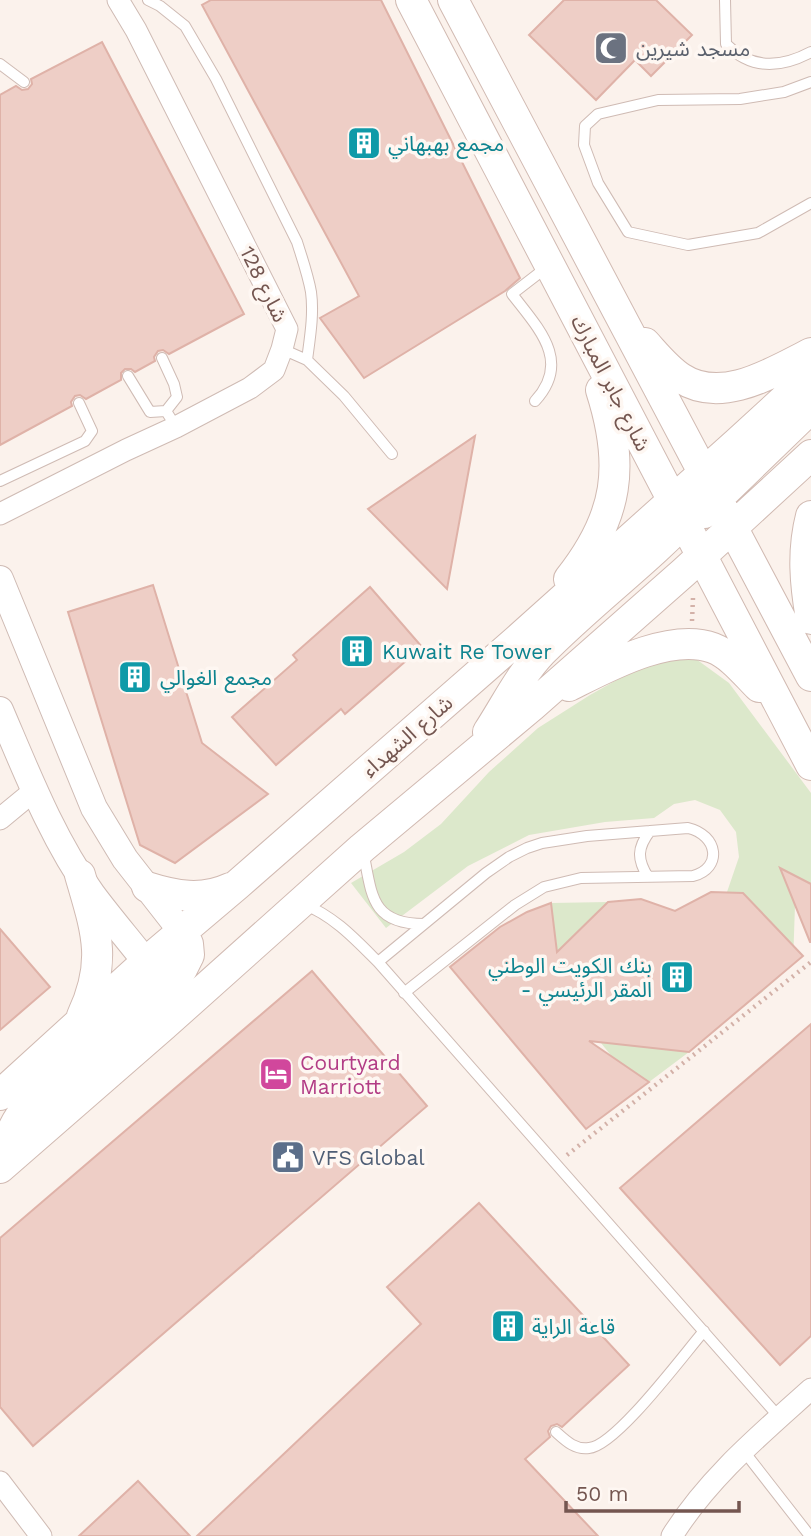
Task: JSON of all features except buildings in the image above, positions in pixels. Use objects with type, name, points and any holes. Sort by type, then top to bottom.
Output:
[{"type":"main road","name":"شارع جابر المبارك","points":[[411,0],[811,765]]},
{"type":"main road","name":"شارع جابر المبارك","points":[[453,0],[811,676]]},
{"type":"main road","points":[[608,296],[657,357],[683,379],[694,384],[716,388],[738,385],[772,373],[811,353]]},
{"type":"main road","points":[[517,640],[588,552],[613,494],[615,457],[609,419],[568,301]]},
{"type":"main road","points":[[472,756],[542,652],[678,511],[694,512],[702,500],[705,485],[703,472],[811,375]]},
{"type":"main road","points":[[701,556],[696,539],[702,516],[811,408]]},
{"type":"main road","points":[[4,1164],[362,848],[532,706],[811,455]]},
{"type":"main road","name":"شارع الشهداء","points":[[0,1095],[146,962],[517,640],[678,511]]},
{"type":"main road","points":[[811,516],[804,559],[811,619]]},
{"type":"main road","points":[[532,706],[581,680],[640,655],[668,646],[691,644],[715,649],[731,659],[785,717]]},
{"type":"main road","points":[[79,1021],[93,988],[98,958],[95,929],[80,875]]},
{"type":"main road","points":[[147,887],[183,896],[200,897],[237,885]]},
{"type":"main road","points":[[4,1164],[9,1138],[18,1118],[27,1107],[182,969],[189,955],[188,944],[182,932]]},
{"type":"main road","points":[[146,962],[160,972],[174,976],[195,976],[229,968]]},
{"type":"street","name":"شارع 128","points":[[0,514],[126,450],[171,419],[250,388],[274,370],[287,329],[136,30],[118,0]]},
{"type":"street","points":[[0,579],[94,808],[116,845],[182,932]]},
{"type":"street","points":[[0,710],[54,830],[80,875],[91,893],[146,962]]},
{"type":"street","points":[[1,816],[35,790]]},
{"type":"street","points":[[672,1536],[684,1516],[743,1450],[811,1389]]},
{"type":"street","points":[[0,1482],[41,1536]]},
{"type":"lane","points":[[148,0],[185,26],[216,79],[297,242],[311,293],[312,325],[307,360]]},
{"type":"lane","points":[[724,0],[726,44],[737,55],[751,62],[783,63],[797,60],[811,52]]},
{"type":"lane","points":[[0,64],[24,82]]},
{"type":"lane","points":[[811,82],[784,92],[740,99],[658,100],[598,114],[585,126],[584,145],[598,183],[628,232],[688,245],[758,233],[811,203]]},
{"type":"lane","points":[[535,401],[545,391],[550,379],[550,352],[541,332],[512,294],[550,266]]},
{"type":"lane","points":[[282,349],[307,360],[344,396],[392,454]]},
{"type":"lane","points":[[128,376],[150,412],[171,419],[177,397],[162,358]]},
{"type":"lane","points":[[0,481],[85,441],[92,431],[79,402]]},
{"type":"lane","points":[[378,962],[486,873],[527,848],[566,839],[688,828],[707,837],[712,846],[713,857],[702,874],[682,877],[581,878],[544,887],[515,905],[404,993]]},
{"type":"lane","points":[[648,877],[641,866],[639,853],[642,841],[650,831]]},
{"type":"lane","points":[[362,848],[371,893],[382,912],[400,922],[424,924]]},
{"type":"lane","points":[[301,903],[337,922],[378,962],[779,1418]]},
{"type":"lane","points":[[556,1432],[575,1447],[588,1449],[601,1445],[624,1426],[704,1331]]},
{"type":"lane","points":[[743,1450],[810,1536]]},
{"type":"path","points":[[691,644],[693,596]]},
{"type":"path","points":[[556,1164],[811,962]]},
{"type":"green space","points":[[674,657],[696,659],[729,683],[811,793],[811,885],[795,905],[793,964],[760,994],[773,968],[772,940],[763,914],[743,893],[727,892],[739,857],[736,832],[720,810],[695,800],[674,804],[654,818],[605,822],[529,835],[468,866],[386,928],[351,883],[404,852],[441,824],[489,772],[538,728],[647,663]]},
{"type":"green space","points":[[608,902],[585,924],[689,1052],[649,1082],[613,1058],[589,1028],[561,978],[551,903]]},
{"type":"place","name":"مسجد شيرين","points":[[611,48]]},
{"type":"place","name":"مجمع بهبهاني","points":[[364,143]]},
{"type":"place","name":"Kuwait Re Tower","points":[[357,651]]},
{"type":"place","name":"مجمع الغوالي","points":[[135,677]]},
{"type":"place","name":"بنك الكويت الوطني - المقر الرئيسي","points":[[677,977]]},
{"type":"place","name":"Courtyard Marriott","points":[[276,1074]]},
{"type":"place","name":"VFS Global","points":[[288,1157]]},
{"type":"place","name":"قاعة الراية","points":[[508,1326]]}]
